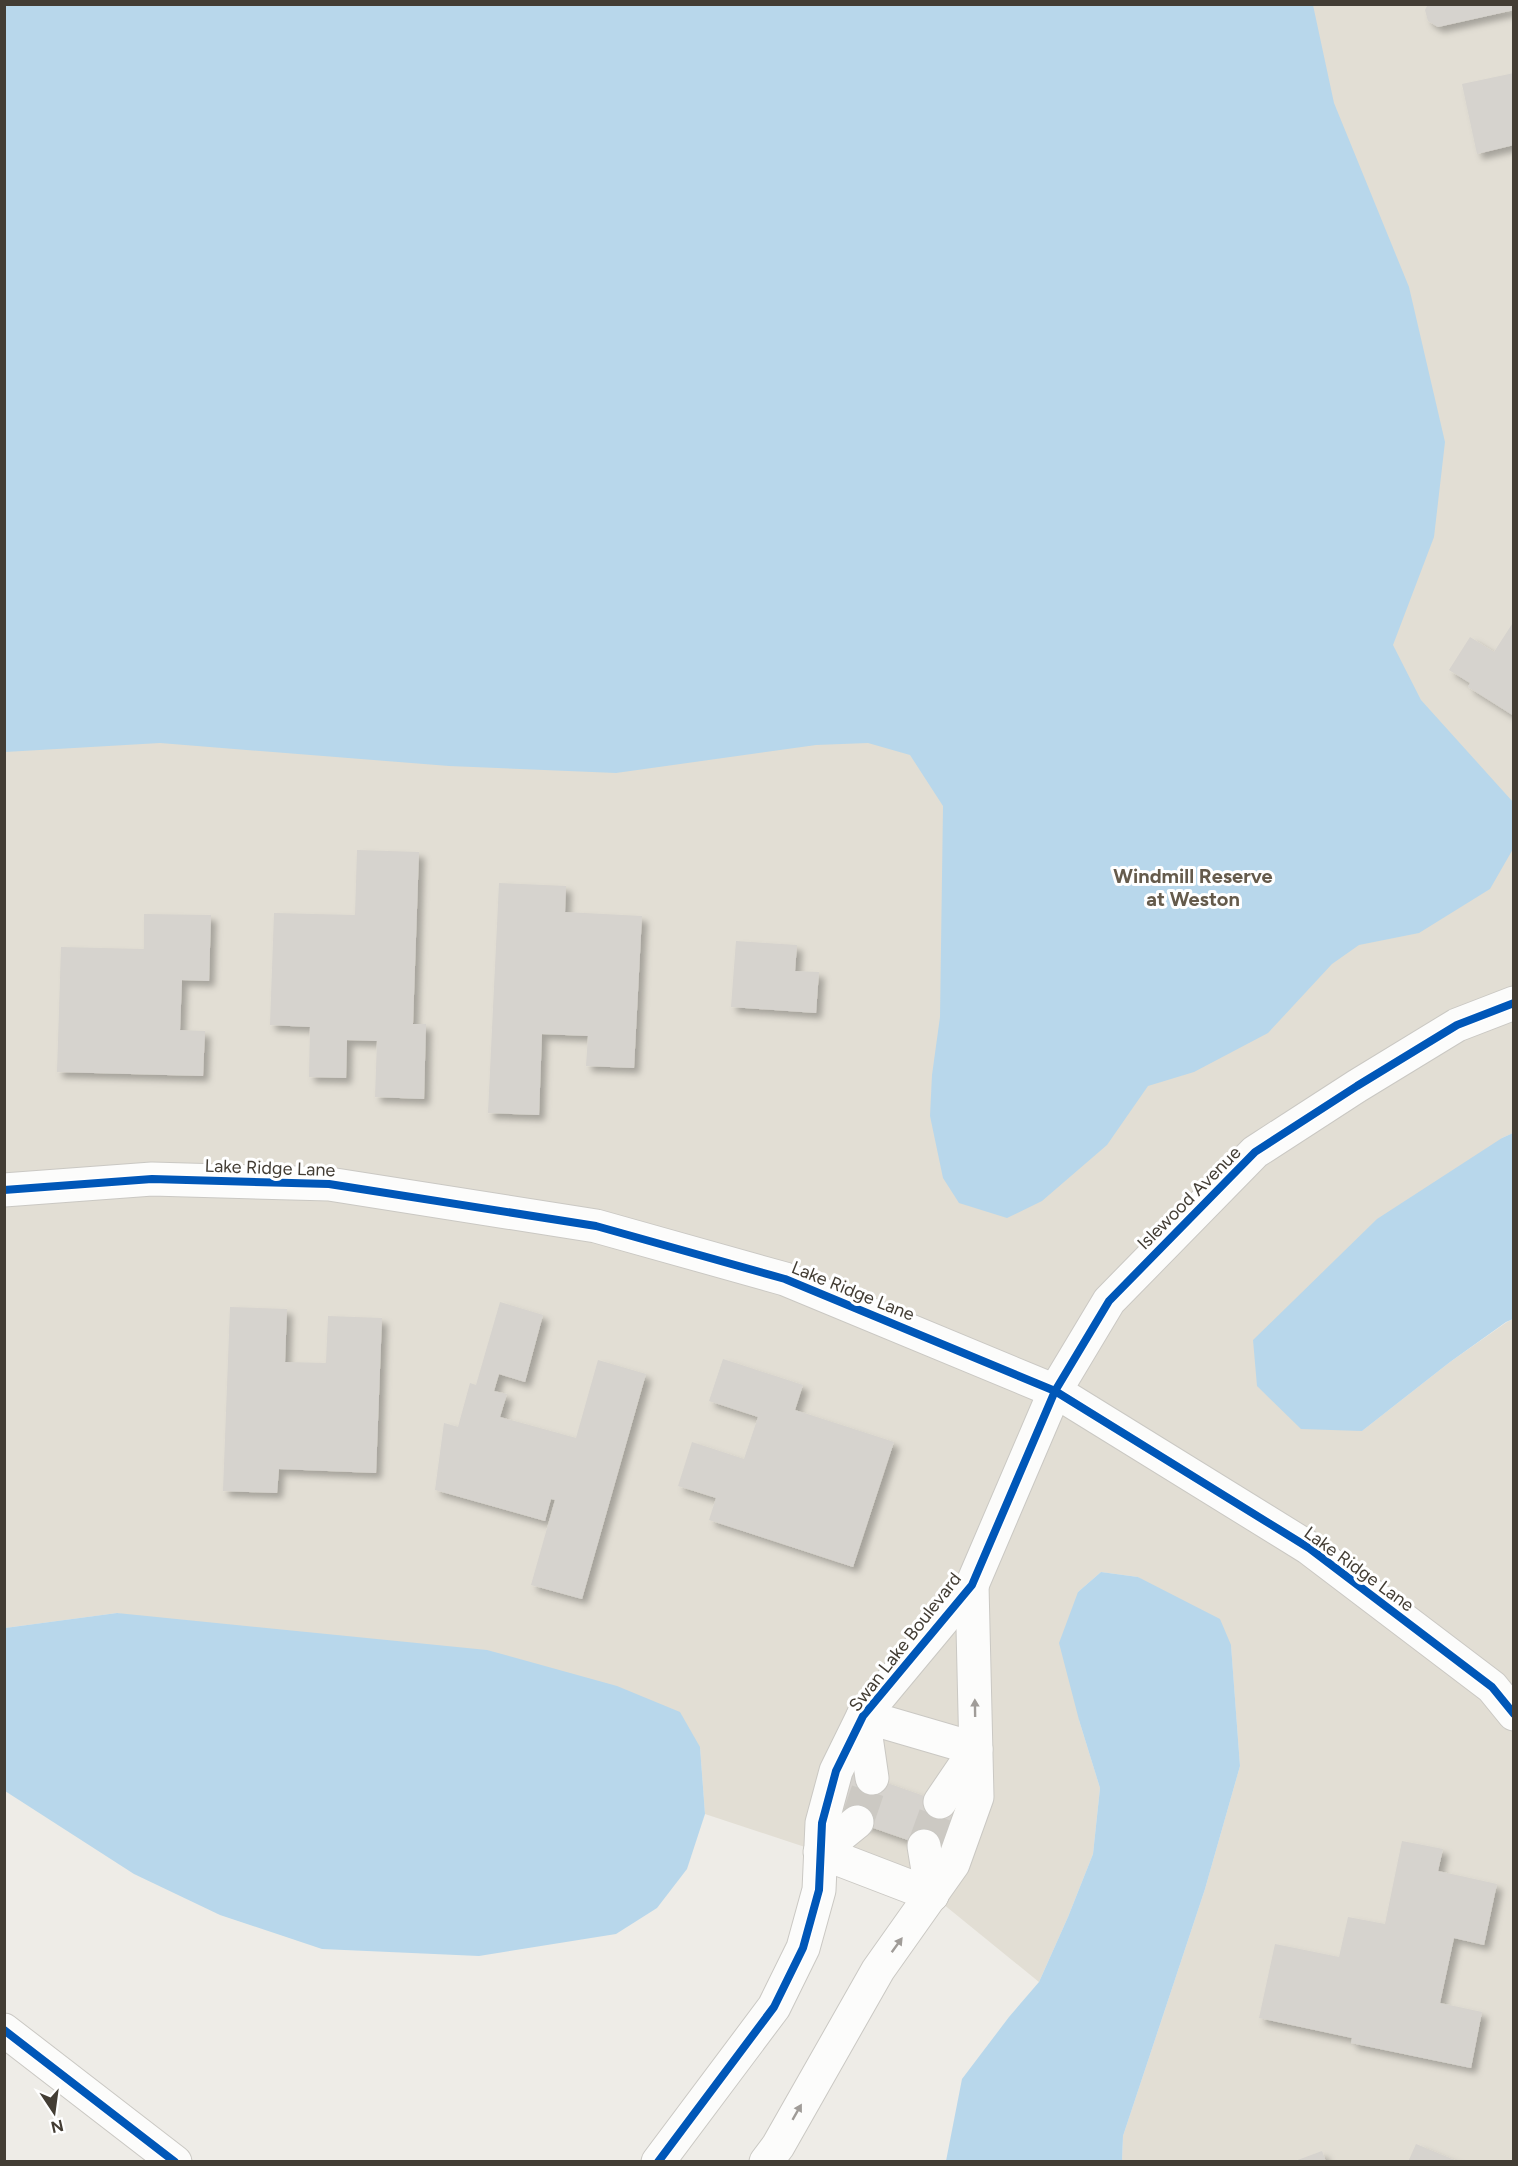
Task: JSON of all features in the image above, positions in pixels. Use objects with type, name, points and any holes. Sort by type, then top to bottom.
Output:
[{"type":"street","name":"Islewood Avenue","points":[[1056,1391],[1109,1301],[1255,1152],[1457,1025],[1514,1003]]},
{"type":"street","name":"Lake Ridge Lane","points":[[4,1190],[152,1179],[329,1184],[596,1226],[785,1279],[1056,1391],[1309,1548],[1492,1687],[1514,1713]]},
{"type":"street","name":"Swan Lake Boulevard","points":[[658,2162],[774,2007],[803,1948],[819,1890],[822,1823],[836,1771],[863,1716],[972,1585],[1056,1391]]},
{"type":"street","name":"Swan Lake Boulevard","points":[[766,2162],[878,1970],[953,1864],[977,1797],[972,1585]]},
{"type":"street","name":"Swan Lake Boulevard","points":[[863,1716],[872,1778]]},
{"type":"street","points":[[863,1716],[976,1749],[940,1802]]},
{"type":"street","points":[[857,1822],[820,1852],[932,1895]]},
{"type":"street","points":[[924,1846],[932,1895]]},
{"type":"street","points":[[4,2030],[175,2162]]},
{"type":"shaded area","name":"Windmill Reserve at Weston","points":[[4,5],[1513,5],[1513,1133],[1502,1138],[1362,1431],[1450,1362],[1513,1319],[1513,2161],[1122,2161],[1123,2136],[1205,1889],[1240,1766],[1231,1646],[1138,1577],[1101,1572],[1078,1592],[1079,1720],[1100,1788],[1093,1854],[1039,1982],[932,1895],[820,1852],[705,1814],[700,1747],[117,1613],[5,1628]]},
{"type":"water","points":[[5,4],[1313,5],[1334,103],[1409,287],[1445,442],[1434,537],[1393,645],[1421,700],[1513,802],[1513,849],[1490,889],[1419,933],[1359,945],[1332,964],[1268,1033],[1194,1072],[1148,1086],[1107,1145],[1042,1201],[1007,1218],[959,1203],[943,1178],[930,1116],[932,1075],[940,1017],[943,806],[910,755],[868,743],[816,745],[616,773],[449,766],[160,743],[5,752]]},
{"type":"water","points":[[1513,1133],[1513,1319],[1450,1362],[1362,1431],[1301,1429],[1257,1386],[1253,1340],[1377,1219]]},
{"type":"water","points":[[1101,1572],[1138,1577],[1220,1619],[1231,1645],[1240,1766],[1205,1889],[1123,2136],[1122,2161],[946,2161],[962,2079],[1039,1982],[1093,1854],[1100,1788],[1059,1643],[1078,1592]]},
{"type":"water","points":[[117,1613],[487,1650],[617,1686],[680,1712],[700,1747],[705,1814],[687,1869],[657,1908],[616,1934],[479,1956],[322,1949],[220,1915],[134,1874],[5,1791],[5,1628]]},
{"type":"building","points":[[1428,4],[1514,4],[1514,10],[1438,27],[1428,21],[1425,10]]},
{"type":"building","points":[[1514,73],[1514,145],[1477,154],[1462,84]]},
{"type":"building","points":[[1514,621],[1514,716],[1468,687],[1470,683],[1449,670],[1470,637],[1494,652]]},
{"type":"building","points":[[357,850],[419,852],[413,1024],[426,1024],[424,1099],[375,1097],[377,1041],[347,1040],[346,1078],[309,1077],[310,1027],[270,1025],[274,913],[355,915]]},
{"type":"building","points":[[499,883],[566,886],[565,912],[642,916],[634,1068],[586,1066],[588,1036],[542,1034],[539,1115],[488,1113]]},
{"type":"building","points":[[144,914],[211,915],[209,981],[182,980],[180,1030],[205,1031],[203,1076],[57,1072],[61,947],[144,949]]},
{"type":"building","points":[[736,941],[797,945],[795,971],[819,972],[816,1013],[731,1007]]},
{"type":"building","points":[[500,1302],[543,1315],[525,1382],[499,1374],[494,1391],[507,1394],[500,1417],[576,1438],[598,1360],[646,1374],[582,1599],[531,1585],[555,1500],[551,1499],[545,1521],[435,1490],[444,1423],[458,1427],[470,1383],[476,1385]]},
{"type":"building","points":[[230,1307],[287,1309],[285,1362],[326,1363],[328,1316],[382,1318],[376,1473],[279,1469],[277,1493],[223,1491]]},
{"type":"building","points":[[723,1359],[803,1385],[795,1410],[894,1442],[853,1567],[709,1520],[716,1498],[678,1486],[692,1442],[744,1459],[758,1417],[709,1401]]},
{"type":"building","points":[[850,1770],[964,1810],[948,1854],[833,1814]]},
{"type":"building","points":[[1402,1841],[1443,1849],[1438,1871],[1497,1884],[1484,1945],[1454,1938],[1440,2003],[1482,2012],[1471,2068],[1351,2043],[1352,2038],[1259,2018],[1275,1944],[1339,1957],[1348,1917],[1385,1924]]},
{"type":"building","points":[[1416,2144],[1457,2161],[1457,2162],[1408,2162]]},
{"type":"building","points":[[1322,2151],[1326,2162],[1295,2162],[1295,2161]]},
{"type":"tunnel","points":[[857,1822],[872,1778]]},
{"type":"tunnel","points":[[924,1846],[940,1802]]},
{"type":"cycle path","points":[[658,2162],[774,2007],[803,1948],[819,1890],[822,1823],[836,1771],[863,1716],[972,1585],[1055,1391],[1109,1301],[1255,1152],[1457,1025],[1514,1003]]},
{"type":"cycle path","points":[[4,1190],[152,1179],[329,1184],[596,1226],[785,1279],[1055,1391],[1309,1548],[1492,1687],[1514,1714]]},
{"type":"cycle path","points":[[4,2030],[175,2162]]},
{"type":"district","name":"Windmill Reserve at Weston","points":[[1193,888]]}]
